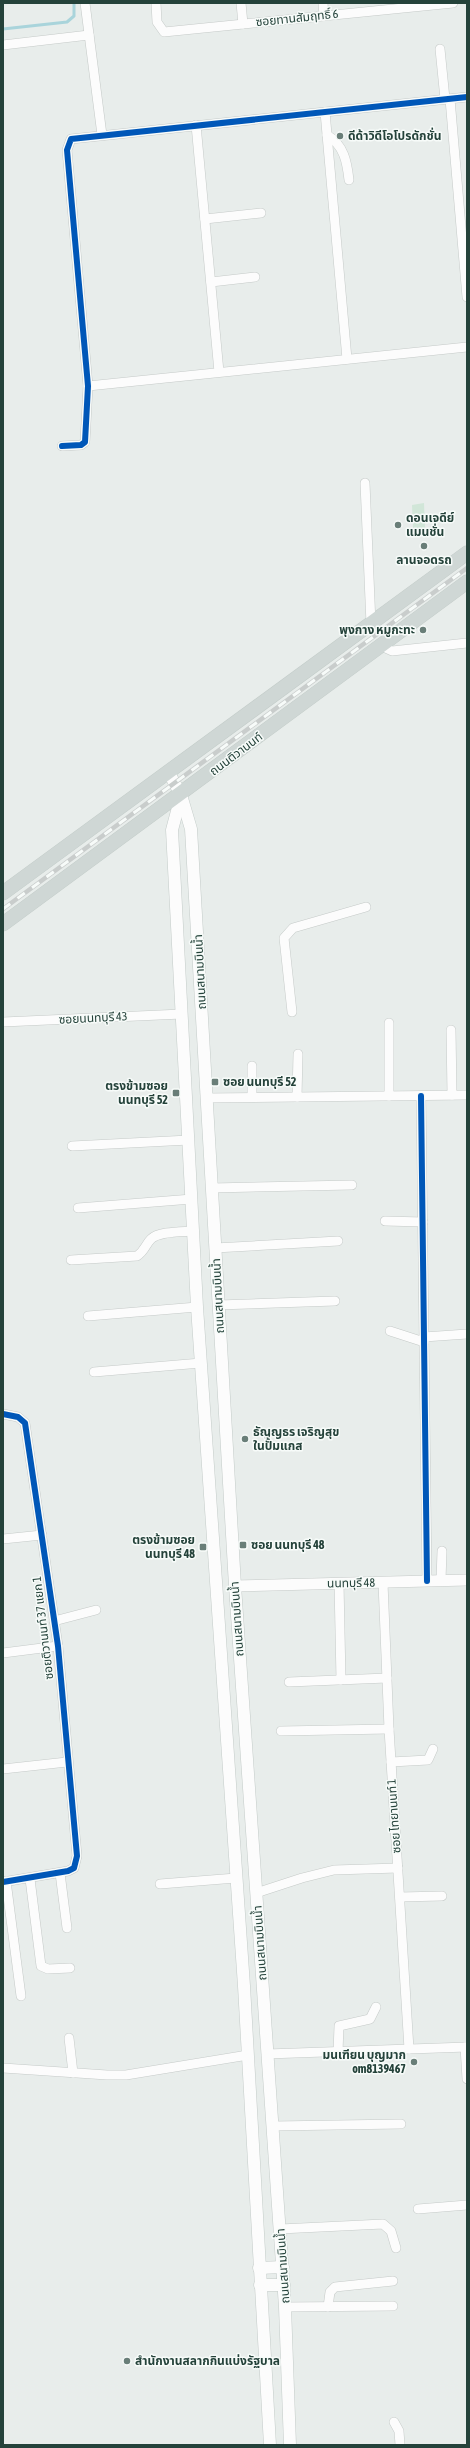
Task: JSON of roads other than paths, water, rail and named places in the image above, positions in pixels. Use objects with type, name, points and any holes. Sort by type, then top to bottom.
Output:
[{"type":"main road","name":"ถนนติวานนท์","points":[[3,893],[169,773],[467,553]]},
{"type":"main road","name":"ถนนติวานนท์","points":[[3,924],[181,795],[467,582]]},
{"type":"main road","name":"ถนนสนามบินน้ำ","points":[[169,773],[181,795],[191,829],[235,1586],[286,2307],[290,2445]]},
{"type":"main road","name":"ถนนสนามบินน้ำ","points":[[181,795],[172,830],[197,1307],[248,2056],[270,2445]]},
{"type":"main road","points":[[216,1586],[235,1586]]},
{"type":"main road","points":[[248,2056],[267,2054]]},
{"type":"main road","points":[[259,2268],[283,2267]]},
{"type":"main road","points":[[260,2285],[284,2284]]},
{"type":"street","points":[[85,3],[102,135]]},
{"type":"street","name":"ซอยทานสัมฤทธิ์ 6","points":[[156,3],[159,28],[164,32],[324,16],[400,6],[453,3]]},
{"type":"street","points":[[241,3],[243,24]]},
{"type":"street","points":[[322,3],[324,16]]},
{"type":"street","points":[[3,45],[89,35]]},
{"type":"street","points":[[440,49],[447,99],[467,296]]},
{"type":"street","points":[[62,446],[81,445],[85,442],[88,386],[67,150],[71,140],[102,135],[467,97]]},
{"type":"street","points":[[325,112],[347,359]]},
{"type":"street","points":[[196,125],[219,372]]},
{"type":"street","points":[[327,135],[336,140],[342,149],[346,160],[349,180]]},
{"type":"street","points":[[205,219],[261,213]]},
{"type":"street","points":[[211,282],[255,277]]},
{"type":"street","points":[[88,386],[467,347]]},
{"type":"street","points":[[365,483],[371,624]]},
{"type":"street","points":[[381,646],[392,651],[467,643]]},
{"type":"street","points":[[292,1012],[284,938],[287,932],[293,928],[349,910],[366,907]]},
{"type":"street","name":"ซอยนนทบุรี 43","points":[[3,1022],[182,1014]]},
{"type":"street","points":[[388,1023],[389,1096]]},
{"type":"street","points":[[451,1030],[452,1095]]},
{"type":"street","points":[[297,1097],[298,1054]]},
{"type":"street","points":[[252,1066],[252,1097]]},
{"type":"street","points":[[206,1098],[467,1095]]},
{"type":"street","points":[[421,1096],[427,1581]]},
{"type":"street","points":[[72,1146],[189,1140]]},
{"type":"street","points":[[212,1188],[352,1185]]},
{"type":"street","points":[[78,1208],[192,1199]]},
{"type":"street","points":[[385,1220],[423,1222]]},
{"type":"street","points":[[71,1260],[137,1256],[144,1251],[146,1245],[156,1235],[194,1231]]},
{"type":"street","points":[[215,1248],[338,1241]]},
{"type":"street","points":[[218,1305],[335,1301]]},
{"type":"street","points":[[88,1316],[197,1307]]},
{"type":"street","points":[[390,1331],[424,1339],[467,1334]]},
{"type":"street","points":[[94,1372],[201,1363]]},
{"type":"street","name":"ซอยติวานนท์ 37 แยก 1","points":[[3,1414],[18,1417],[25,1423],[58,1646],[67,1762],[77,1856],[74,1868],[60,1874]]},
{"type":"street","points":[[3,1539],[42,1535]]},
{"type":"street","points":[[441,1580],[442,1551]]},
{"type":"street","name":"นนทบุรี 48","points":[[235,1586],[467,1580]]},
{"type":"street","points":[[339,1583],[341,1680]]},
{"type":"street","name":"ซอย ไทยานนท์ 1","points":[[383,1583],[389,1729],[409,2049]]},
{"type":"street","points":[[54,1620],[96,1610]]},
{"type":"street","points":[[3,1654],[58,1646]]},
{"type":"street","points":[[289,1682],[387,1678]]},
{"type":"street","points":[[281,1731],[389,1729]]},
{"type":"street","points":[[391,1762],[428,1760],[433,1749]]},
{"type":"street","points":[[3,1768],[67,1762]]},
{"type":"street","points":[[256,1893],[334,1870],[398,1868]]},
{"type":"street","points":[[21,1996],[4,1882],[60,1874],[67,1928]]},
{"type":"street","points":[[160,1884],[236,1878]]},
{"type":"street","points":[[30,1879],[41,1966],[48,1969],[70,1968]]},
{"type":"street","points":[[400,1897],[442,1896]]},
{"type":"street","points":[[338,2052],[338,2027],[370,2019],[376,2007]]},
{"type":"street","points":[[69,2038],[73,2073]]},
{"type":"street","points":[[267,2054],[466,2047],[467,2079]]},
{"type":"street","points":[[3,2068],[126,2075],[248,2056]]},
{"type":"street","points":[[274,2126],[401,2124]]},
{"type":"street","points":[[418,2208],[467,2205]]},
{"type":"street","points":[[280,2229],[383,2224],[391,2231],[396,2248]]},
{"type":"street","points":[[328,2306],[330,2292],[335,2287],[393,2281]]},
{"type":"street","points":[[286,2307],[393,2306]]},
{"type":"street","points":[[394,2422],[399,2431],[400,2445]]},
{"type":"waterway","points":[[3,29],[67,22],[74,16],[74,3]]},
{"type":"railway","points":[[3,909],[467,568]]},
{"type":"place","name":"ดีด้าวิดีโอโปรดักชั่น","points":[[340,136]]},
{"type":"place","name":"ดอนเจดีย์ แมนชั่น","points":[[398,525]]},
{"type":"place","name":"ลานจอดรถ","points":[[424,546]]},
{"type":"place","name":"พุงกาง หมูกะทะ","points":[[423,630]]},
{"type":"place","name":"ซอย นนทบุรี 52","points":[[215,1082]]},
{"type":"place","name":"ตรงข้ามซอย นนทบุรี 52","points":[[176,1093]]},
{"type":"place","name":"ธัญญธร เจริญสุข ในปั้มแกส","points":[[245,1439]]},
{"type":"place","name":"ซอย นนทบุรี 48","points":[[243,1545]]},
{"type":"place","name":"ตรงข้ามซอย นนทบุรี 48","points":[[203,1547]]},
{"type":"place","name":"มนเฑียน บุญมาก om8139467","points":[[414,2062]]},
{"type":"place","name":"สำนักงานสลากกินแบ่งรัฐบาล","points":[[127,2361]]}]
